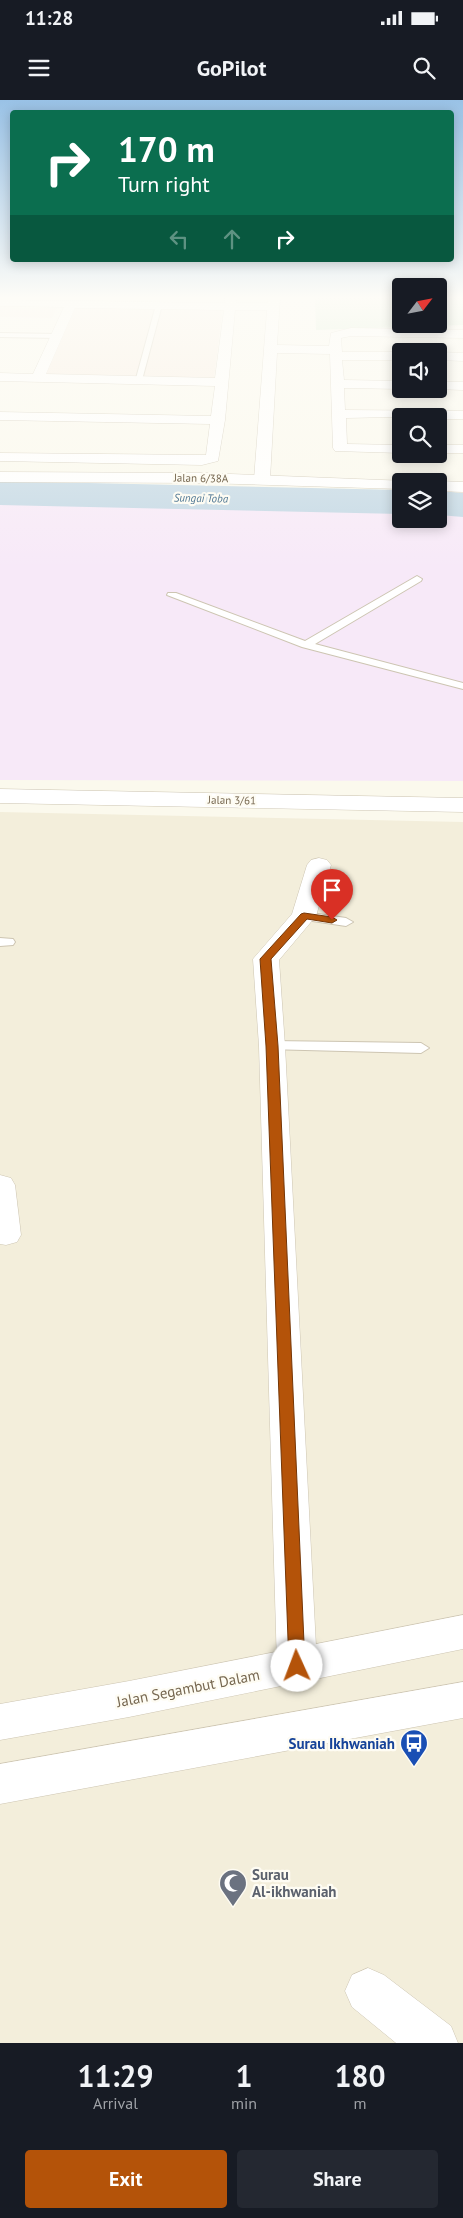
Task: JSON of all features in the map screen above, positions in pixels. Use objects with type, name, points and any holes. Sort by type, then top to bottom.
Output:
[{"type":"street","points":[[0,416],[218,420],[220,389]]},
{"type":"street","points":[[262,479],[268,389]]},
{"type":"street","points":[[337,389],[340,448],[392,449]]},
{"type":"street","points":[[338,414],[463,415]]},
{"type":"street","name":"Jalan 6/38A","points":[[0,457],[207,460],[213,458],[218,420]]},
{"type":"street","points":[[447,449],[463,450]]},
{"type":"street","name":"Jalan 6/38A","points":[[0,477],[262,479],[392,484]]},
{"type":"street","points":[[447,486],[463,486]]},
{"type":"street","name":"Jalan 3/61","points":[[0,796],[463,805]]},
{"type":"street","points":[[297,1666],[272,1046],[266,959],[304,916],[319,865]]},
{"type":"street","points":[[0,1185],[6,1235]]},
{"type":"street","name":"Jalan Segambut Dalam","points":[[0,1722],[297,1666],[463,1632]]},
{"type":"street","points":[[0,1784],[463,1700]]},
{"type":"street","points":[[368,1991],[434,2043]]},
{"type":"lane","points":[[306,644],[417,579]]},
{"type":"lane","points":[[172,595],[306,644],[463,686]]},
{"type":"lane","points":[[304,916],[346,922]]},
{"type":"lane","points":[[272,1046],[421,1048]]},
{"type":"shaded area","points":[[0,499],[392,506],[392,528],[447,528],[447,507],[463,507],[463,781],[0,780]]},
{"type":"shaded area","points":[[0,812],[463,822],[463,2043],[0,2043]]},
{"type":"waterway","name":"Sungai Toba","points":[[0,493],[392,502]]},
{"type":"waterway","name":"Sungai Toba","points":[[447,504],[463,505]]},
{"type":"place","name":"Surau Ikhwaniah","points":[[414,1767]]},
{"type":"place","name":"Surau Al-ikhwaniah","points":[[233,1907]]},
{"type":"route","points":[[297,1666],[272,1046],[266,959],[304,916],[332,920]]}]
